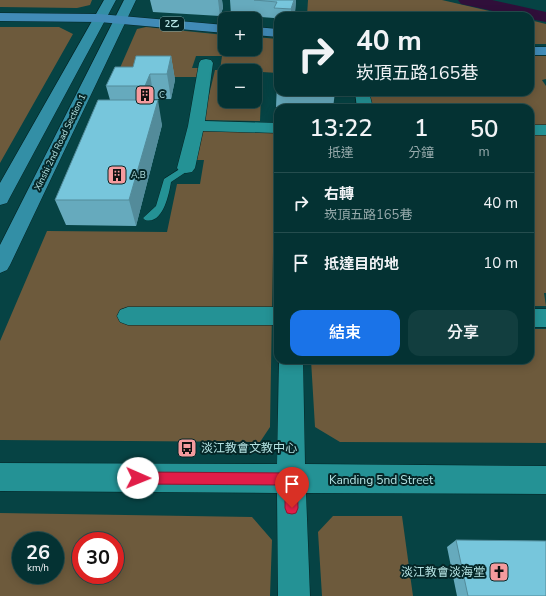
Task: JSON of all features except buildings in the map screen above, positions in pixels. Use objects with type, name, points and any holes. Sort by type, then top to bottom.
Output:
[{"type":"main road","name":"2乙","points":[[0,17],[99,18],[218,28]]},
{"type":"main road","points":[[262,32],[274,33]]},
{"type":"main road","points":[[534,51],[546,51]]},
{"type":"street","points":[[0,199],[110,0]]},
{"type":"street","name":"Xinshi 2nd Road Section 1","points":[[0,265],[130,0]]},
{"type":"street","points":[[186,168],[196,126],[206,63]]},
{"type":"street","points":[[196,126],[274,128]]},
{"type":"street","points":[[534,130],[546,130]]},
{"type":"street","points":[[128,316],[274,316]]},
{"type":"street","points":[[534,318],[546,318]]},
{"type":"street","points":[[291,364],[291,479],[294,596]]},
{"type":"street","name":"Kanding 5nd Street","points":[[0,477],[546,480]]},
{"type":"lane","points":[[148,218],[156,214],[160,208],[167,181],[186,168]]},
{"type":"shaded area","points":[[0,0],[92,0],[90,5],[77,8],[0,7]]},
{"type":"shaded area","points":[[308,0],[442,0],[494,12],[307,12]]},
{"type":"shaded area","points":[[534,21],[546,24],[546,44],[534,44]]},
{"type":"shaded area","points":[[0,27],[59,27],[73,34],[0,163]]},
{"type":"shaded area","points":[[146,27],[218,34],[218,56],[196,56],[192,68],[201,68],[199,77],[116,77],[137,29]]},
{"type":"shaded area","points":[[262,38],[274,39],[274,73],[262,72],[262,64],[221,64],[222,56],[262,56]]},
{"type":"shaded area","points":[[534,56],[546,56],[546,79],[542,80],[546,86],[546,125],[534,125],[534,104],[369,104],[368,96],[534,96]]},
{"type":"shaded area","points":[[215,70],[218,70],[218,108],[261,108],[260,121],[203,120]]},
{"type":"shaded area","points":[[200,131],[272,132],[274,134],[270,427],[260,442],[0,440],[0,341],[47,231],[167,232],[177,184],[200,184],[204,160],[196,160]]},
{"type":"shaded area","points":[[534,135],[546,135],[546,293],[544,293],[546,306],[534,306]]},
{"type":"shaded area","points":[[534,329],[546,329],[546,443],[340,442],[315,427],[311,364],[534,364]]},
{"type":"shaded area","points":[[0,513],[252,517],[272,540],[270,596],[0,596]]},
{"type":"shaded area","points":[[333,516],[402,516],[413,596],[322,596],[318,532]]},
{"type":"waterway","points":[[467,0],[523,12]]},
{"type":"waterway","points":[[534,14],[546,17]]},
{"type":"place","name":"C","points":[[145,95]]},
{"type":"place","name":"A,B","points":[[117,175]]},
{"type":"place","name":"淡江教會文教中心","points":[[187,448]]},
{"type":"place","name":"淡江教會淡海堂","points":[[499,572]]},
{"type":"route","points":[[138,478],[291,479],[292,508]]}]
